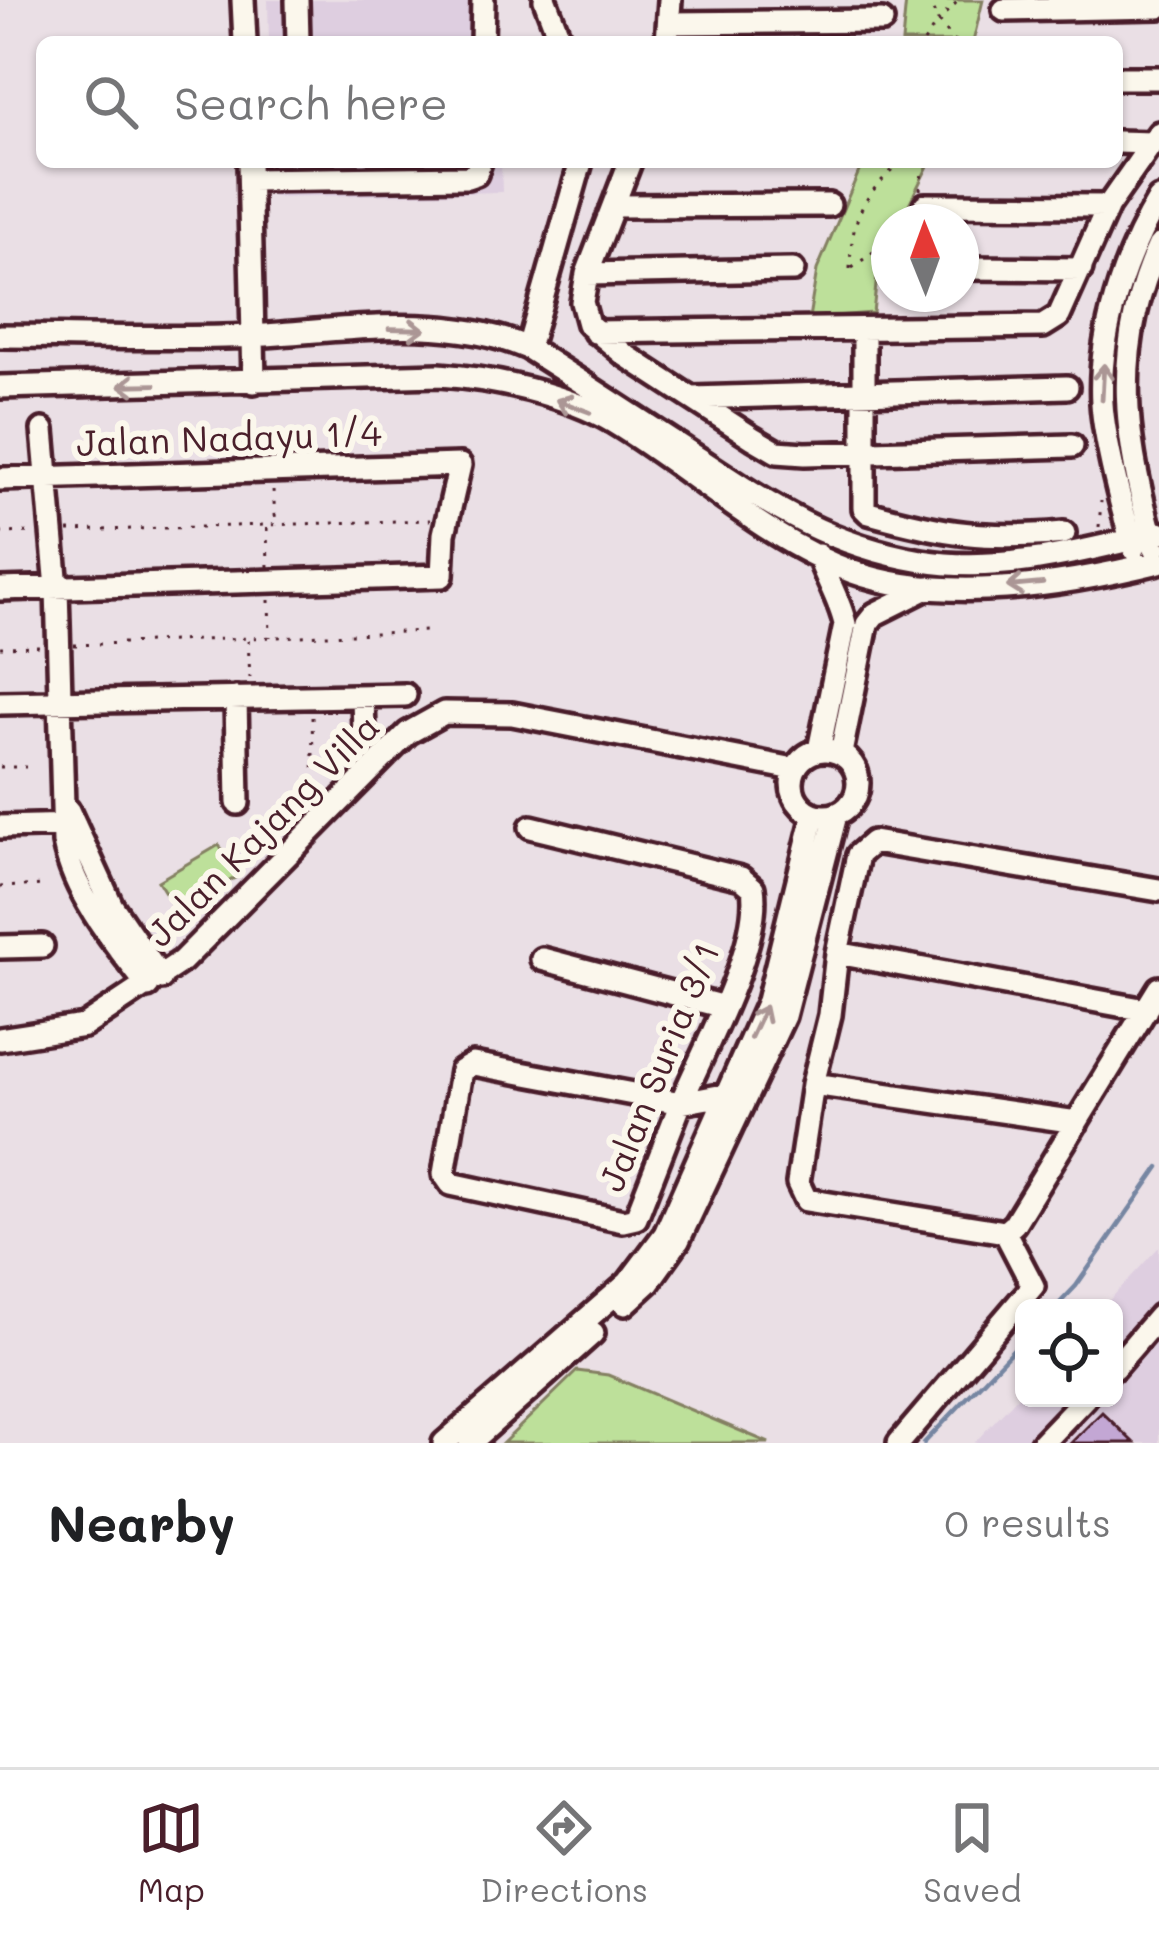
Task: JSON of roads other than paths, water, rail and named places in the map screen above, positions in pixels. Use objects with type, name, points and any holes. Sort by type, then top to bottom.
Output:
[{"type":"street","points":[[243,0],[245,36]]},
{"type":"street","points":[[297,0],[298,36]]},
{"type":"street","points":[[482,36],[483,0]]},
{"type":"street","points":[[545,0],[559,36]]},
{"type":"street","points":[[1004,10],[1159,7]]},
{"type":"street","points":[[669,22],[881,21]]},
{"type":"street","points":[[1123,78],[1159,78]]},
{"type":"street","points":[[1123,141],[1155,138]]},
{"type":"street","points":[[594,332],[1043,326],[1059,316],[1108,206],[1155,138]]},
{"type":"street","points":[[254,382],[249,171],[467,177],[478,168]]},
{"type":"street","points":[[528,348],[579,168]]},
{"type":"street","points":[[628,168],[587,274],[582,302],[588,324],[625,355],[778,452],[864,454],[1072,446]]},
{"type":"street","points":[[0,387],[478,377],[609,419],[785,539],[856,573],[929,586],[994,588],[1080,581],[1152,563],[1102,405],[1114,308],[1129,260],[1159,199]]},
{"type":"street","points":[[614,206],[829,205]]},
{"type":"street","points":[[979,205],[1108,206]]},
{"type":"street","points":[[1092,542],[1108,533],[1132,498],[1124,375],[1136,305],[1159,244]]},
{"type":"street","points":[[979,268],[1081,269]]},
{"type":"street","points":[[587,274],[793,270]]},
{"type":"street","points":[[251,295],[290,333]]},
{"type":"street","points":[[217,337],[251,295]]},
{"type":"street","points":[[0,336],[217,337],[401,328],[509,340],[795,522],[828,535],[926,562],[1008,562],[1092,542],[1147,536]]},
{"type":"street","points":[[864,330],[864,508],[868,513],[935,532],[991,538],[1064,533]]},
{"type":"street","points":[[625,355],[622,342],[636,333]]},
{"type":"street","points":[[692,398],[1067,387]]},
{"type":"street","points":[[43,430],[57,588],[57,702],[68,863],[154,982]]},
{"type":"street","name":"Jalan Nadayu 1/4","points":[[0,479],[460,465],[447,519],[442,576],[57,588]]},
{"type":"street","points":[[818,555],[845,624],[830,752]]},
{"type":"street","points":[[830,752],[867,624],[875,614],[929,586]]},
{"type":"street","points":[[0,589],[57,588]]},
{"type":"street","points":[[0,704],[404,695]]},
{"type":"street","points":[[363,696],[364,734]]},
{"type":"street","points":[[238,803],[243,698]]},
{"type":"street","name":"Jalan Kajang Villa","points":[[0,1040],[84,1026],[182,962],[408,733],[444,713],[512,714],[794,769]]},
{"type":"street","points":[[830,752],[856,769],[858,791],[846,810],[825,815],[796,801],[791,780],[794,769],[809,753],[830,752]]},
{"type":"street","points":[[470,1443],[648,1283],[678,1241],[784,1016],[799,962],[825,815]]},
{"type":"street","points":[[444,1443],[628,1283],[665,1234],[768,1000],[825,815]]},
{"type":"street","points":[[0,827],[68,818]]},
{"type":"street","name":"Jalan Suria 3/1","points":[[531,827],[741,878],[753,888],[756,909],[724,1007],[636,1218],[623,1221],[451,1184],[444,1174],[461,1071],[473,1064],[681,1103]]},
{"type":"street","points":[[1005,1232],[806,1200],[798,1184],[858,855],[873,842],[1159,890]]},
{"type":"street","points":[[0,947],[42,946]]},
{"type":"street","points":[[837,953],[1146,1010]]},
{"type":"street","points":[[542,959],[724,1007]]},
{"type":"street","points":[[138,961],[182,962]]},
{"type":"street","points":[[124,1000],[138,961]]},
{"type":"street","points":[[799,962],[831,1004]]},
{"type":"street","points":[[1005,1232],[1159,988]]},
{"type":"street","points":[[784,1016],[831,1004]]},
{"type":"street","points":[[813,1084],[1077,1122]]},
{"type":"street","points":[[705,1143],[681,1103],[724,1095]]},
{"type":"street","points":[[899,1443],[1033,1286],[1005,1232]]},
{"type":"street","points":[[1123,1358],[1159,1316]]},
{"type":"street","points":[[1042,1443],[1076,1407]]},
{"type":"waterway","points":[[1064,1299],[1159,1167]]},
{"type":"waterway","points":[[924,1443],[1015,1347]]}]
